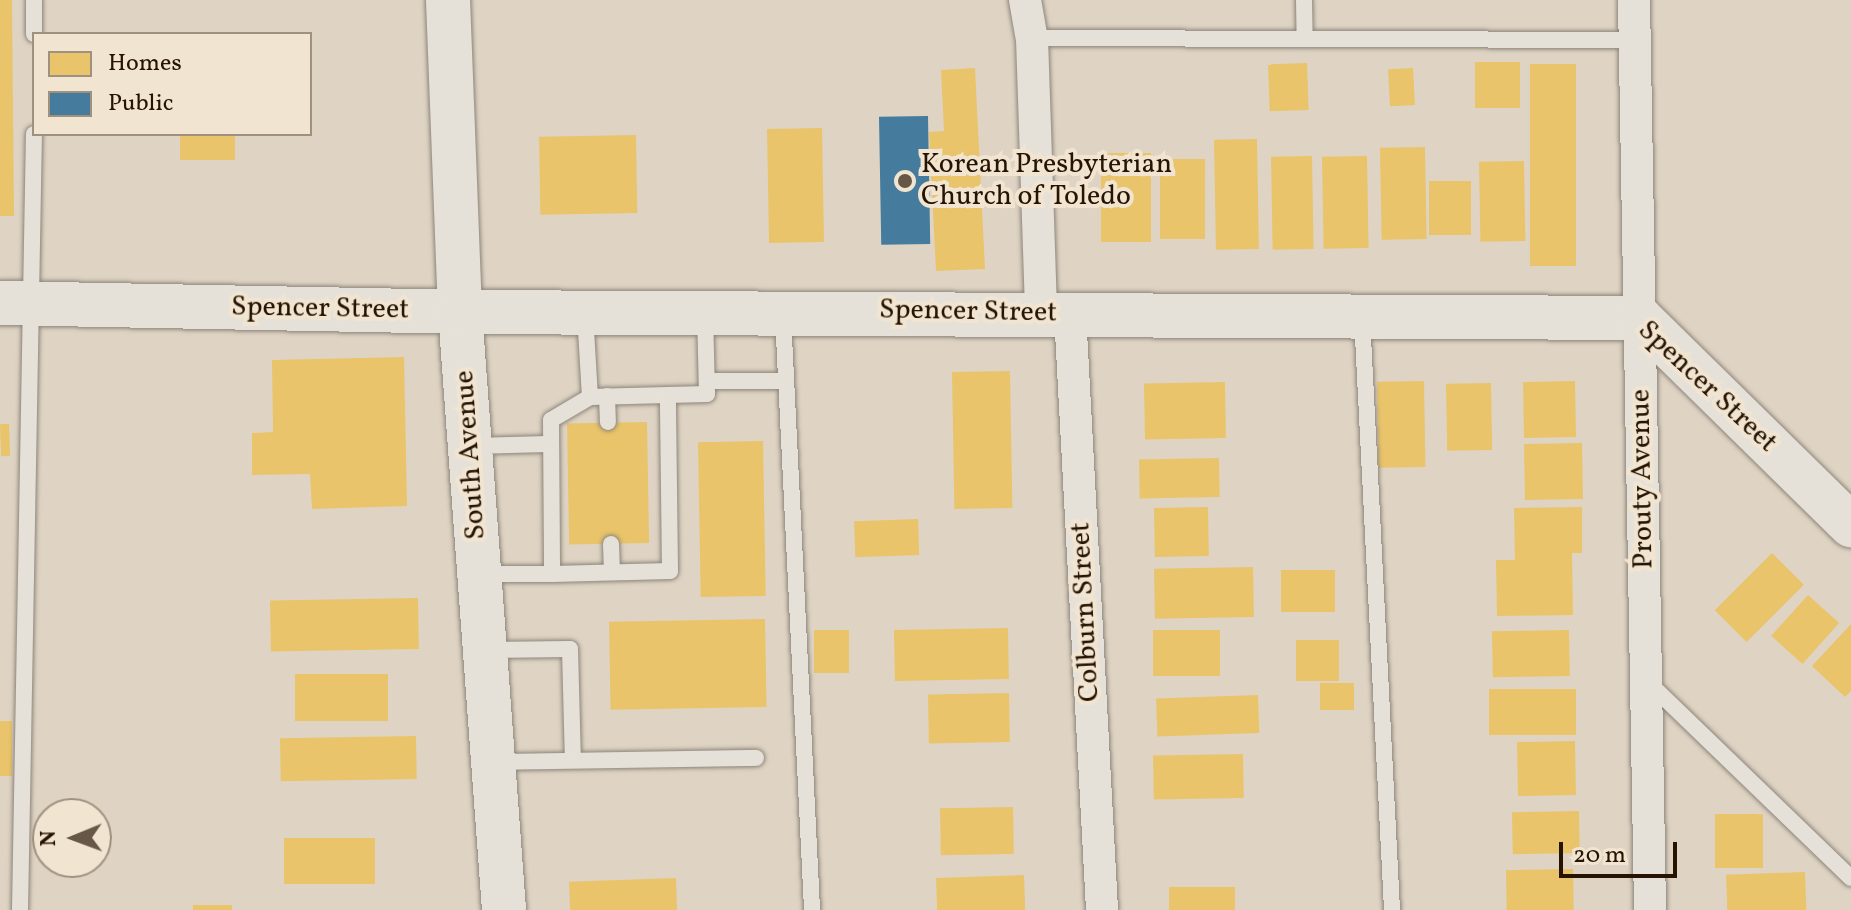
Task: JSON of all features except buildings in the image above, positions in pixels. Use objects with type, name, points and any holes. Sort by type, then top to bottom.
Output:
[{"type":"street","name":"South Avenue","points":[[448,0],[460,312],[504,910]]},
{"type":"street","name":"Colburn Street","points":[[1025,0],[1032,38],[1056,313],[1102,910]]},
{"type":"street","name":"Prouty Avenue","points":[[1634,0],[1650,910]]},
{"type":"street","name":"Spencer Street","points":[[14,303],[460,312],[783,310],[1640,318],[1851,525]]},
{"type":"lane","points":[[34,0],[34,32]]},
{"type":"lane","points":[[1304,0],[1305,39]]},
{"type":"lane","points":[[1032,38],[1635,40]]},
{"type":"lane","points":[[20,910],[14,303],[34,136]]},
{"type":"lane","points":[[783,310],[812,910]]},
{"type":"lane","points":[[552,574],[551,420],[598,396],[707,394],[705,311]]},
{"type":"lane","points":[[585,312],[598,396],[608,422]]},
{"type":"lane","points":[[1362,315],[1392,910]]},
{"type":"lane","points":[[707,381],[786,381]]},
{"type":"lane","points":[[479,574],[670,571],[668,395]]},
{"type":"lane","points":[[472,446],[549,444]]},
{"type":"lane","points":[[611,544],[612,572]]},
{"type":"lane","points":[[485,650],[570,649],[573,760]]},
{"type":"lane","points":[[1646,680],[1851,878]]},
{"type":"lane","points":[[493,762],[756,758]]},
{"type":"place","name":"Korean Presbyterian Church of Toledo","points":[[905,181]]}]
